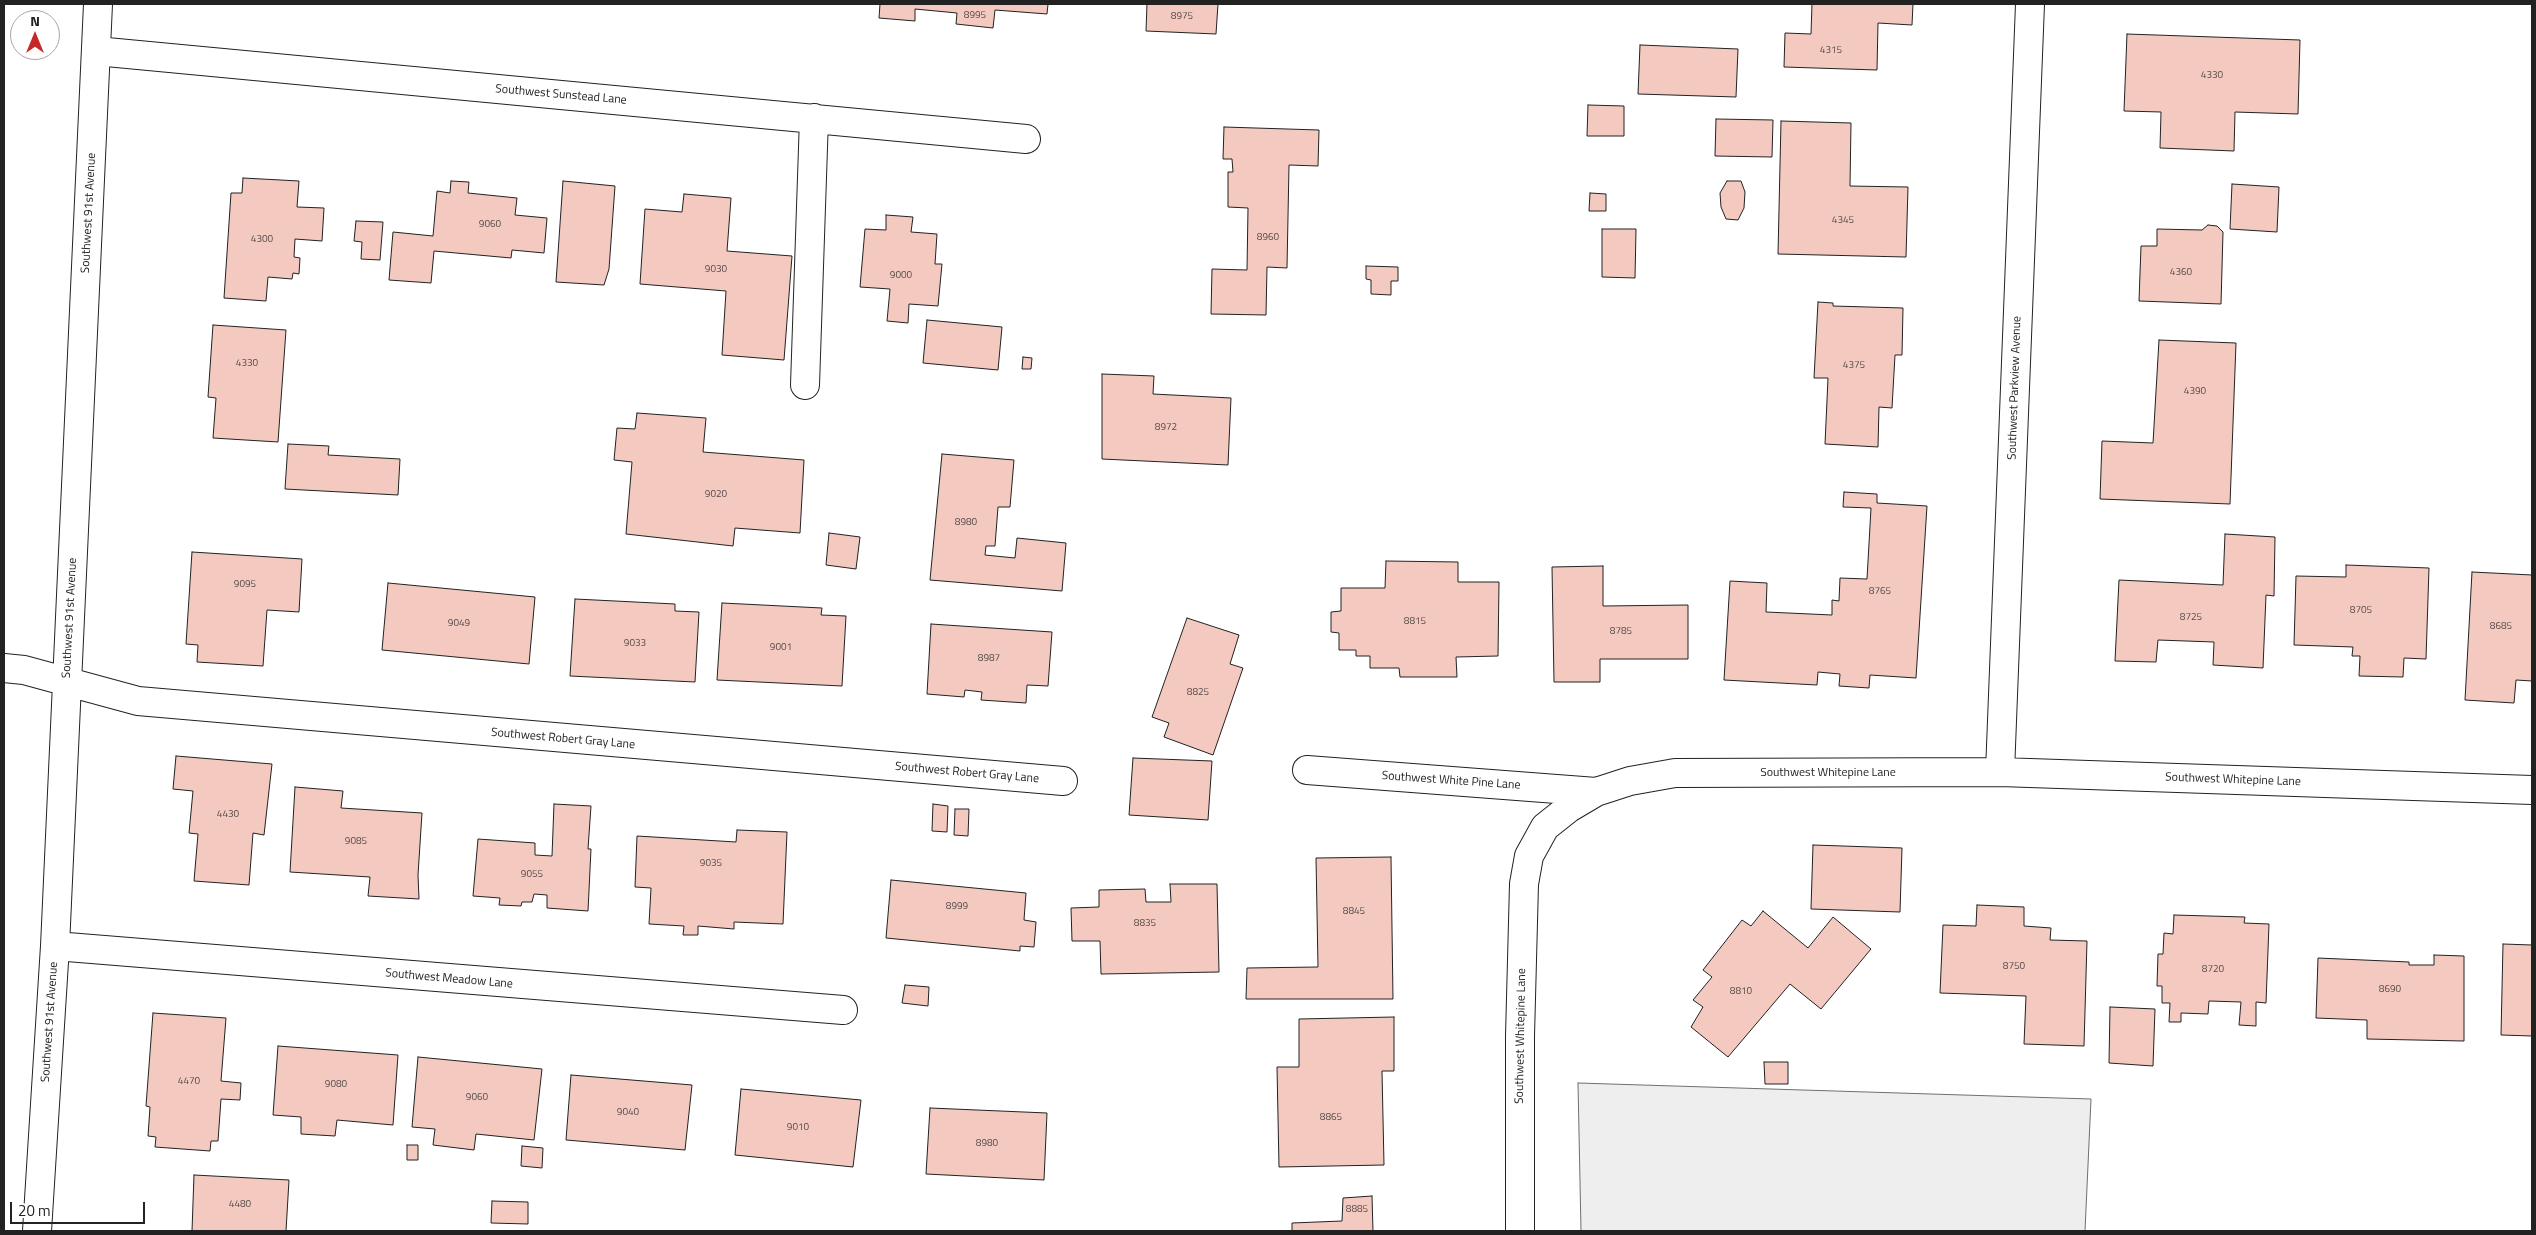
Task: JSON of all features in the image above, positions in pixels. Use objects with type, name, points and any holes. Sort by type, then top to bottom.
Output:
[{"type":"street","name":"Southwest 91st Avenue","points":[[37,1231],[55,946],[98,4]]},
{"type":"street","name":"Southwest Parkview Avenue","points":[[2000,772],[2030,4]]},
{"type":"street","name":"Southwest Sunstead Lane","points":[[96,51],[1026,139]]},
{"type":"street","points":[[805,385],[814,118]]},
{"type":"street","points":[[4,668],[24,670],[66,682]]},
{"type":"street","name":"Southwest Robert Gray Lane","points":[[66,682],[138,702],[1063,781]]},
{"type":"street","name":"Southwest White Pine Lane","points":[[1307,770],[1596,792]]},
{"type":"street","name":"Southwest Whitepine Lane","points":[[1520,1231],[1520,1036],[1524,884],[1529,856],[1545,827],[1569,808],[1596,792],[1630,781],[1675,773],[2000,772],[2532,790]]},
{"type":"street","name":"Southwest Meadow Lane","points":[[55,946],[843,1010]]},
{"type":"shaded area","points":[[1578,1083],[2091,1099],[2085,1231],[1581,1231]]},
{"type":"building","points":[[880,4],[1048,4],[1047,14],[995,10],[993,28],[956,24],[957,13],[915,9],[915,21],[879,18]]},
{"type":"building","points":[[1147,4],[1218,4],[1216,34],[1146,31]]},
{"type":"building","points":[[1812,4],[1913,4],[1912,25],[1878,23],[1877,70],[1784,67],[1785,33],[1811,34]]},
{"type":"building","points":[[2127,34],[2300,40],[2298,114],[2235,112],[2234,151],[2160,148],[2161,112],[2124,111]]},
{"type":"building","points":[[1640,45],[1738,49],[1736,97],[1638,94]]},
{"type":"building","points":[[1588,105],[1624,106],[1624,136],[1587,136]]},
{"type":"building","points":[[1716,119],[1773,120],[1772,157],[1715,156]]},
{"type":"building","points":[[1781,121],[1851,123],[1850,186],[1908,187],[1906,257],[1778,254]]},
{"type":"building","points":[[1224,127],[1319,130],[1318,166],[1289,165],[1287,268],[1267,267],[1266,315],[1211,314],[1212,269],[1247,270],[1248,208],[1228,207],[1228,172],[1233,172],[1232,159],[1223,159]]},
{"type":"building","points":[[243,178],[299,181],[297,207],[324,208],[322,241],[295,239],[294,257],[300,258],[299,274],[293,273],[292,279],[268,277],[266,301],[224,298],[231,193],[242,193]]},
{"type":"building","points":[[451,181],[469,182],[468,193],[517,198],[515,215],[547,218],[544,253],[512,250],[511,258],[434,251],[431,283],[389,280],[393,232],[433,236],[437,191],[450,193]]},
{"type":"building","points":[[563,181],[615,186],[609,269],[604,285],[556,282]]},
{"type":"building","points":[[1727,181],[1741,181],[1745,192],[1744,208],[1738,220],[1726,219],[1721,207],[1720,193]]},
{"type":"building","points":[[2232,184],[2279,187],[2277,232],[2230,229]]},
{"type":"building","points":[[1590,193],[1606,194],[1606,211],[1589,211]]},
{"type":"building","points":[[684,194],[731,198],[727,251],[792,256],[784,360],[722,355],[726,291],[640,284],[645,209],[682,212]]},
{"type":"building","points":[[886,215],[913,217],[911,232],[937,234],[935,264],[942,264],[938,306],[909,304],[908,323],[887,321],[890,289],[860,287],[865,229],[886,230]]},
{"type":"building","points":[[356,221],[383,222],[380,260],[361,259],[362,242],[354,241]]},
{"type":"building","points":[[2208,225],[2217,226],[2223,232],[2221,304],[2139,301],[2141,246],[2157,246],[2157,229],[2202,230]]},
{"type":"building","points":[[1602,229],[1636,229],[1635,278],[1602,277]]},
{"type":"building","points":[[1366,266],[1398,267],[1398,281],[1391,281],[1391,295],[1371,294],[1371,280],[1366,279]]},
{"type":"building","points":[[1818,302],[1833,303],[1833,306],[1903,308],[1902,355],[1895,355],[1892,408],[1879,407],[1878,447],[1825,444],[1828,378],[1814,378]]},
{"type":"building","points":[[927,320],[1002,327],[998,370],[923,363]]},
{"type":"building","points":[[213,325],[286,330],[278,442],[213,438],[216,398],[208,397]]},
{"type":"building","points":[[2159,340],[2236,343],[2230,504],[2100,499],[2102,441],[2153,443]]},
{"type":"building","points":[[1023,357],[1032,358],[1031,369],[1022,369]]},
{"type":"building","points":[[1102,374],[1154,376],[1153,394],[1231,398],[1228,465],[1102,459]]},
{"type":"building","points":[[637,413],[706,418],[703,452],[804,460],[800,533],[735,528],[733,546],[626,534],[632,462],[614,460],[617,428],[635,429]]},
{"type":"building","points":[[288,444],[329,446],[328,455],[400,459],[398,495],[285,489]]},
{"type":"building","points":[[942,454],[1014,460],[1010,507],[998,507],[995,546],[986,546],[985,555],[1015,558],[1017,538],[1066,543],[1062,591],[930,580]]},
{"type":"building","points":[[1844,492],[1877,494],[1877,503],[1927,506],[1916,678],[1870,675],[1869,688],[1839,686],[1840,674],[1818,672],[1817,685],[1724,680],[1730,581],[1767,583],[1766,612],[1832,615],[1832,600],[1839,601],[1840,578],[1867,579],[1871,508],[1843,507]]},
{"type":"building","points":[[829,533],[860,537],[856,569],[826,565]]},
{"type":"building","points":[[2225,534],[2275,537],[2274,596],[2266,595],[2263,668],[2213,665],[2214,642],[2158,640],[2156,662],[2115,661],[2119,580],[2223,585]]},
{"type":"building","points":[[192,552],[302,559],[299,612],[267,610],[263,666],[197,662],[198,645],[186,644]]},
{"type":"building","points":[[1386,561],[1458,562],[1458,582],[1499,582],[1498,656],[1456,657],[1457,677],[1400,677],[1399,668],[1370,668],[1370,656],[1356,656],[1356,650],[1339,650],[1339,633],[1331,632],[1331,612],[1341,611],[1341,588],[1385,588]]},
{"type":"building","points":[[2346,565],[2429,568],[2426,659],[2404,658],[2403,677],[2359,676],[2360,656],[2352,656],[2353,647],[2294,645],[2296,576],[2346,577]]},
{"type":"building","points":[[1603,566],[1603,606],[1688,605],[1688,659],[1600,659],[1600,682],[1554,682],[1552,567]]},
{"type":"building","points":[[2472,572],[2532,575],[2532,681],[2516,680],[2514,703],[2465,700]]},
{"type":"building","points":[[388,583],[535,597],[529,664],[382,650]]},
{"type":"building","points":[[575,599],[675,604],[675,611],[699,612],[695,682],[570,676]]},
{"type":"building","points":[[722,603],[822,608],[821,615],[846,616],[842,686],[717,680]]},
{"type":"building","points":[[1187,618],[1239,635],[1230,664],[1243,668],[1213,755],[1164,737],[1169,723],[1152,717]]},
{"type":"building","points":[[931,624],[1052,632],[1048,686],[1027,685],[1026,703],[981,700],[982,692],[965,690],[964,697],[927,694]]},
{"type":"building","points":[[176,756],[272,764],[264,835],[253,833],[249,885],[194,881],[198,834],[189,833],[193,791],[173,789]]},
{"type":"building","points":[[1133,758],[1212,761],[1208,820],[1129,815]]},
{"type":"building","points":[[295,787],[343,791],[341,808],[422,813],[418,875],[419,899],[368,896],[370,877],[290,872]]},
{"type":"building","points":[[554,804],[591,806],[588,849],[591,849],[588,911],[547,908],[547,895],[534,894],[532,902],[522,902],[521,906],[499,905],[500,898],[473,896],[478,839],[535,843],[535,855],[552,856]]},
{"type":"building","points":[[933,804],[948,806],[947,832],[932,831]]},
{"type":"building","points":[[955,809],[969,809],[968,836],[954,835]]},
{"type":"building","points":[[737,830],[787,832],[783,924],[734,922],[734,929],[698,926],[698,935],[683,935],[684,926],[649,924],[651,888],[635,887],[637,836],[736,842]]},
{"type":"building","points":[[1813,845],[1902,848],[1900,912],[1811,909]]},
{"type":"building","points":[[1391,857],[1393,999],[1246,999],[1247,968],[1318,967],[1316,858]]},
{"type":"building","points":[[891,880],[1026,893],[1024,920],[1036,922],[1034,947],[1020,946],[1020,951],[886,938]]},
{"type":"building","points":[[1170,884],[1217,884],[1219,972],[1101,974],[1100,941],[1072,941],[1071,908],[1099,907],[1099,890],[1145,889],[1146,902],[1171,902]]},
{"type":"building","points":[[1977,905],[2024,907],[2024,926],[2051,928],[2050,940],[2087,941],[2084,1046],[2024,1044],[2026,996],[1940,993],[1943,925],[1976,926]]},
{"type":"building","points":[[1763,911],[1808,948],[1833,917],[1871,949],[1821,1009],[1790,984],[1728,1057],[1691,1027],[1703,1007],[1693,1000],[1712,977],[1703,970],[1742,920],[1751,926]]},
{"type":"building","points":[[2174,915],[2245,917],[2244,923],[2269,924],[2266,1003],[2256,1002],[2256,1026],[2239,1025],[2241,1002],[2209,1001],[2208,1014],[2181,1013],[2181,1022],[2169,1022],[2170,1003],[2162,1003],[2162,986],[2157,986],[2158,954],[2163,954],[2164,933],[2173,934]]},
{"type":"building","points":[[2503,944],[2532,945],[2532,1036],[2501,1035]]},
{"type":"building","points":[[2434,955],[2464,956],[2464,1041],[2367,1039],[2367,1020],[2316,1018],[2318,958],[2409,962],[2409,965],[2434,965]]},
{"type":"building","points":[[905,985],[929,987],[928,1006],[902,1003]]},
{"type":"building","points":[[2110,1007],[2155,1009],[2153,1066],[2109,1063]]},
{"type":"building","points":[[153,1013],[226,1018],[221,1081],[241,1083],[240,1100],[221,1099],[218,1141],[211,1141],[210,1151],[155,1147],[156,1137],[148,1136],[150,1107],[146,1106]]},
{"type":"building","points":[[1394,1017],[1394,1071],[1382,1071],[1384,1165],[1279,1167],[1277,1067],[1299,1067],[1299,1019]]},
{"type":"building","points":[[278,1046],[398,1055],[393,1125],[337,1120],[335,1136],[301,1134],[301,1117],[273,1115]]},
{"type":"building","points":[[418,1057],[542,1069],[534,1140],[476,1134],[474,1150],[433,1145],[435,1129],[412,1127]]},
{"type":"building","points":[[1764,1062],[1788,1062],[1788,1084],[1765,1084]]},
{"type":"building","points":[[571,1075],[692,1085],[685,1150],[566,1140]]},
{"type":"building","points":[[741,1089],[861,1100],[853,1167],[735,1155]]},
{"type":"building","points":[[930,1108],[1047,1113],[1044,1180],[926,1174]]},
{"type":"building","points":[[407,1145],[418,1145],[418,1160],[407,1160]]},
{"type":"building","points":[[522,1146],[543,1148],[542,1168],[521,1166]]},
{"type":"building","points":[[194,1175],[289,1180],[286,1231],[192,1231]]},
{"type":"building","points":[[1372,1196],[1373,1231],[1292,1231],[1292,1223],[1342,1221],[1343,1198]]},
{"type":"building","points":[[492,1201],[528,1202],[528,1224],[491,1223]]}]
